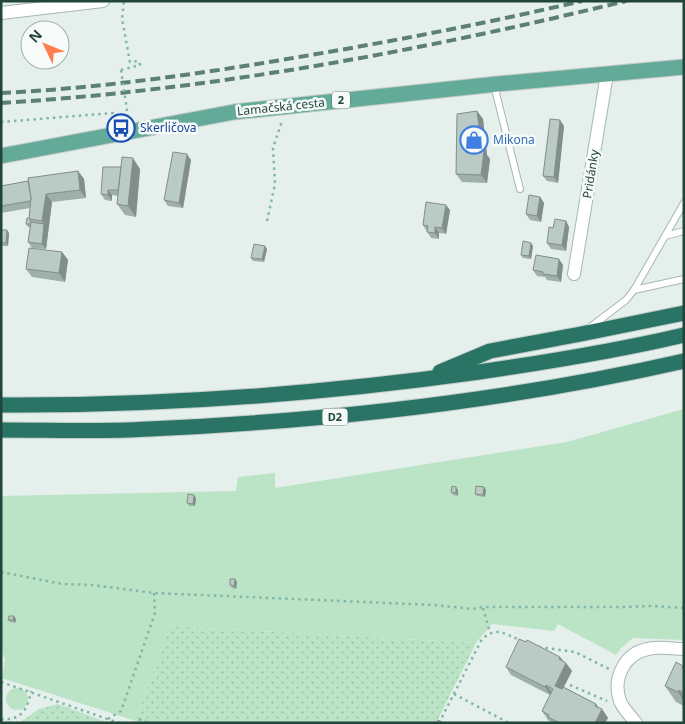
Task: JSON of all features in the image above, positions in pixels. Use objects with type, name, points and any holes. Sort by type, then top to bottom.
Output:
[{"type":"highway","points":[[420,380],[490,351],[684,313]]},
{"type":"highway","name":"D2","points":[[1,405],[147,403],[246,398],[420,380],[545,362],[684,335]]},
{"type":"highway","name":"D2","points":[[1,430],[147,430],[336,417],[423,407],[552,388],[684,362]]},
{"type":"main road","name":"Lamačská cesta","points":[[1,156],[234,112],[497,84],[684,67]]},
{"type":"street","points":[[1,14],[103,1]]},
{"type":"street","name":"Pridánky","points":[[574,274],[607,74]]},
{"type":"street","points":[[636,723],[620,701],[619,675],[625,662],[638,652],[649,648],[684,649]]},
{"type":"lane","points":[[497,84],[496,92],[520,189]]},
{"type":"lane","points":[[581,334],[617,308],[634,290],[684,203]]},
{"type":"lane","points":[[665,236],[684,231]]},
{"type":"lane","points":[[634,290],[684,279]]},
{"type":"lane","points":[[666,366],[684,370]]},
{"type":"path","points":[[124,1],[122,20],[130,62],[139,61],[140,65],[122,70],[128,117]]},
{"type":"path","points":[[1,122],[113,113],[116,118],[123,117],[124,122]]},
{"type":"path","points":[[267,221],[275,184],[273,148],[282,120]]},
{"type":"path","points":[[1,572],[62,584],[93,585],[154,592],[434,605],[472,609],[483,607],[652,606],[684,608]]},
{"type":"path","points":[[108,719],[121,711],[155,613],[154,592]]},
{"type":"path","points":[[483,607],[490,633]]},
{"type":"path","points":[[439,723],[482,639],[490,633],[497,631],[521,641]]},
{"type":"path","points":[[535,646],[575,652],[619,675]]},
{"type":"path","points":[[1,682],[32,691],[120,723]]},
{"type":"path","points":[[570,685],[613,704]]},
{"type":"path","points":[[1,719],[9,720],[21,716],[29,704],[32,691]]},
{"type":"path","points":[[454,694],[509,723]]},
{"type":"path","points":[[139,719],[148,723]]},
{"type":"green space","points":[[684,409],[684,640],[633,638],[616,655],[558,624],[554,631],[492,624],[476,643],[169,626],[136,721],[2,678],[5,660],[1,648],[1,496],[236,491],[238,477],[275,473],[275,488],[567,442]]},
{"type":"green space","points":[[169,626],[476,643],[436,723],[139,723],[136,721]]},
{"type":"green space","points":[[17,688],[27,695],[28,699],[21,709],[17,710],[7,703],[6,699],[13,689]]},
{"type":"green space","points":[[58,704],[109,723],[19,723],[39,709]]},
{"type":"building","name":"Mikona","points":[[477,111],[482,151],[484,151],[481,175],[456,174],[457,114]]},
{"type":"building","points":[[550,119],[560,120],[554,177],[543,176]]},
{"type":"building","points":[[173,152],[187,154],[179,203],[164,200]]},
{"type":"building","points":[[122,157],[133,158],[128,206],[117,204]]},
{"type":"building","points":[[103,167],[121,167],[118,190],[108,190],[108,195],[101,194]]},
{"type":"building","points":[[78,171],[80,190],[46,194],[42,221],[29,219],[31,198],[28,178]]},
{"type":"building","points":[[28,181],[30,201],[1,206],[1,186]]},
{"type":"building","points":[[529,195],[540,197],[537,216],[526,214]]},
{"type":"building","points":[[426,202],[446,205],[442,228],[435,227],[435,233],[427,232],[428,226],[423,225]]},
{"type":"building","points":[[27,218],[31,222],[30,224],[26,224]]},
{"type":"building","points":[[555,219],[566,221],[562,245],[547,243],[549,227],[553,228]]},
{"type":"building","points":[[31,222],[44,224],[42,244],[28,242]]},
{"type":"building","points":[[1,230],[7,230],[6,243],[1,243]]},
{"type":"building","points":[[523,241],[531,243],[529,256],[521,255]]},
{"type":"building","points":[[254,244],[265,246],[262,259],[251,258]]},
{"type":"building","points":[[29,248],[62,252],[59,273],[26,269]]},
{"type":"building","points":[[536,255],[559,259],[557,276],[533,270]]},
{"type":"building","points":[[452,486],[456,487],[456,493],[451,492]]},
{"type":"building","points":[[476,486],[484,487],[483,495],[475,494]]},
{"type":"building","points":[[188,494],[194,495],[193,504],[187,503]]},
{"type":"building","points":[[230,579],[235,579],[234,586],[230,585]]},
{"type":"building","points":[[9,616],[14,616],[13,620],[8,620]]},
{"type":"building","points":[[519,639],[526,642],[527,640],[560,657],[559,659],[566,663],[555,686],[562,689],[563,687],[602,709],[595,723],[560,723],[548,717],[549,715],[542,711],[553,689],[546,685],[545,687],[506,667]]},
{"type":"building","points":[[676,662],[684,668],[684,693],[665,686]]},
{"type":"railway","points":[[1,93],[113,84],[188,75],[370,45],[582,1]]},
{"type":"railway","points":[[1,103],[158,89],[315,66],[471,36],[626,1]]},
{"type":"place","name":"Skerličova","points":[[121,128]]},
{"type":"place","name":"Mikona","points":[[474,140]]}]
